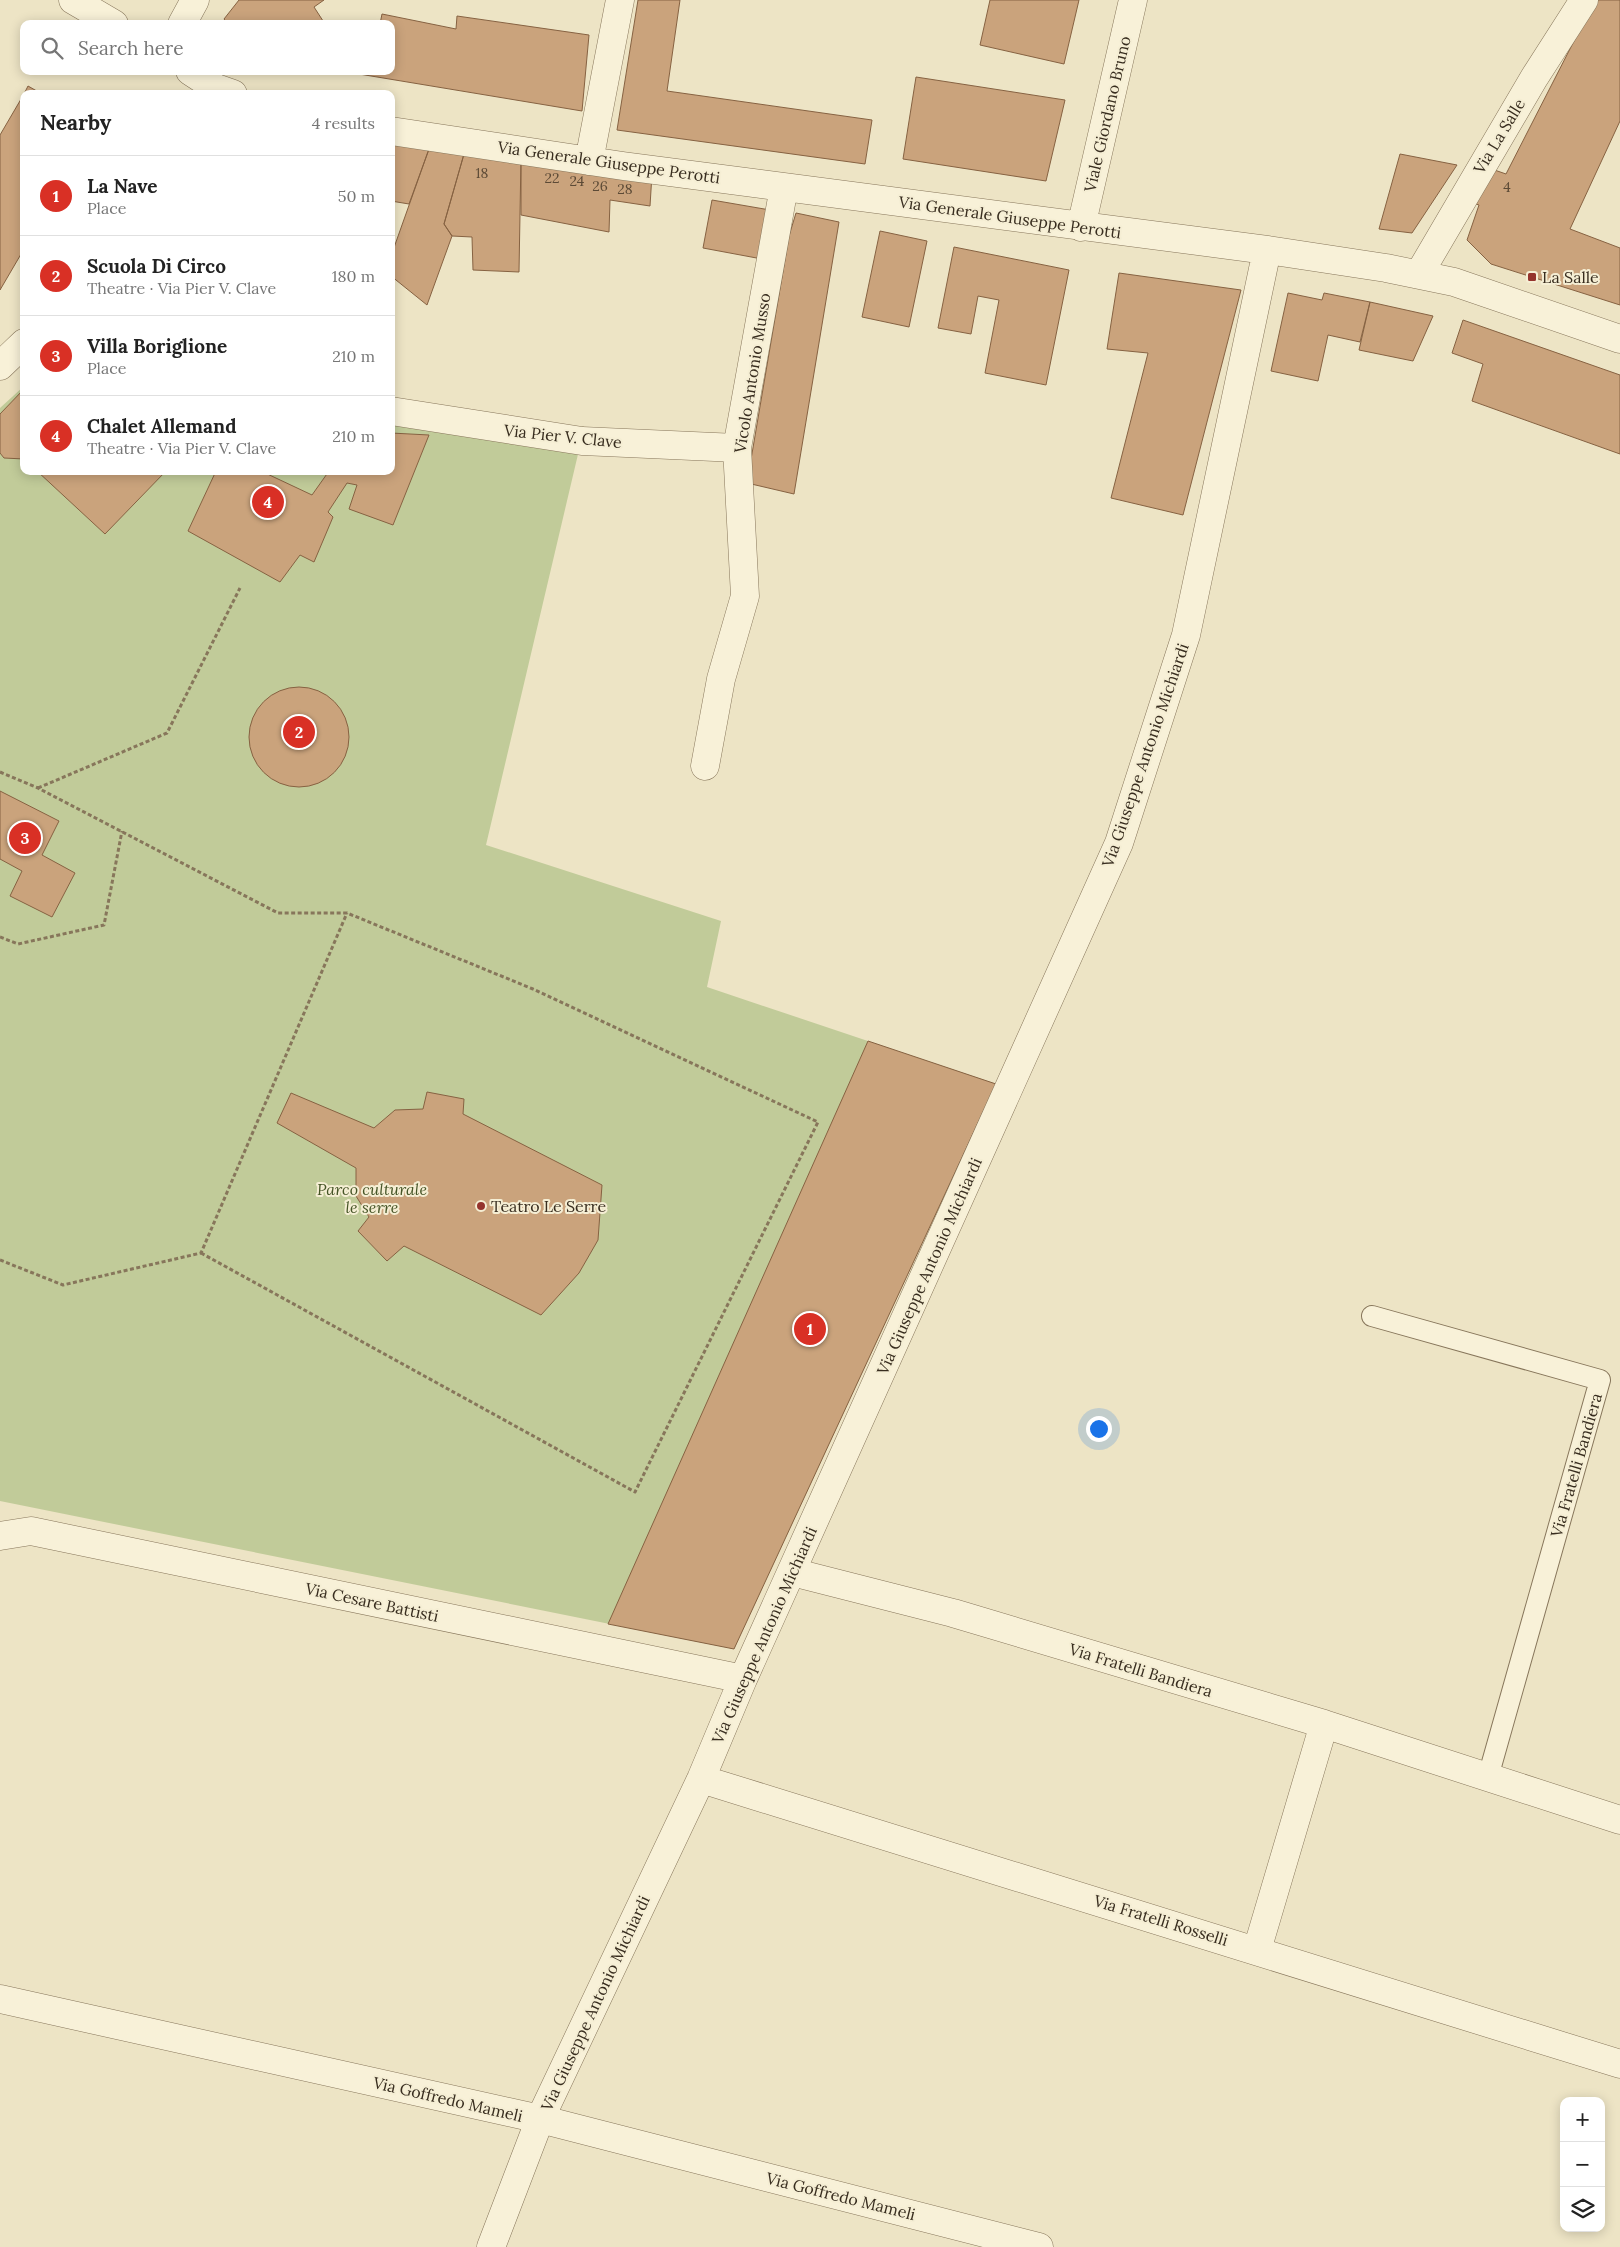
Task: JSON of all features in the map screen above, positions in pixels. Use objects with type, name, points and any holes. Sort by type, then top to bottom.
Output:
[{"type":"street","points":[[73,0],[107,20]]},
{"type":"street","points":[[184,20],[195,0]]},
{"type":"street","points":[[589,161],[620,0]]},
{"type":"street","name":"Viale Giordano Bruno","points":[[1080,227],[1133,0]]},
{"type":"street","name":"Via La Salle","points":[[1419,274],[1534,78],[1584,0]]},
{"type":"street","points":[[196,75],[218,90]]},
{"type":"street","name":"Via Generale Giuseppe Perotti","points":[[395,132],[589,161],[1080,227],[1267,250],[1419,274],[1486,292],[1620,339]]},
{"type":"street","name":"Vicolo Antonio Musso","points":[[705,766],[721,679],[745,596],[737,448],[784,187]]},
{"type":"street","name":"Via Giuseppe Antonio Michiardi","points":[[491,2247],[540,2119],[701,1779],[743,1679],[1119,843],[1186,635],[1267,250]]},
{"type":"street","points":[[0,366],[20,347]]},
{"type":"street","name":"Via Pier V. Clave","points":[[395,412],[582,441],[737,448]]},
{"type":"street","name":"Via Cesare Battisti","points":[[0,1536],[31,1531],[743,1679]]},
{"type":"street","name":"Via Fratelli Bandiera","points":[[792,1572],[952,1614],[1324,1724],[1620,1820]]},
{"type":"street","points":[[1257,1950],[1324,1724]]},
{"type":"street","name":"Via Fratelli Rosselli","points":[[701,1779],[1620,2064]]},
{"type":"street","name":"Via Goffredo Mameli","points":[[0,1999],[540,2119],[1039,2247]]},
{"type":"lane","name":"Via Fratelli Bandiera","points":[[1372,1316],[1600,1380],[1488,1777]]},
{"type":"path","points":[[38,788],[167,733],[240,588]]},
{"type":"path","points":[[0,772],[38,788],[278,913],[347,914],[533,989],[818,1122],[635,1492],[201,1253],[63,1285],[0,1260]]},
{"type":"path","points":[[0,937],[18,944],[104,925],[122,831]]},
{"type":"path","points":[[201,1253],[347,914]]},
{"type":"green space","name":"Parco culturale le serre","points":[[20,390],[20,475],[395,475],[395,425],[579,450],[486,845],[721,921],[707,987],[996,1084],[734,1649],[0,1501],[0,408]]},
{"type":"building","points":[[239,0],[324,0],[314,7],[322,20],[224,19]]},
{"type":"building","points":[[638,0],[680,0],[667,91],[872,120],[865,164],[617,130]]},
{"type":"building","points":[[990,0],[1079,0],[1064,64],[980,45]]},
{"type":"building","points":[[1595,0],[1620,0],[1620,121],[1570,229],[1620,248],[1620,305],[1491,264],[1467,240],[1479,205],[1462,199],[1483,166],[1506,174]]},
{"type":"building","points":[[382,14],[456,29],[457,16],[589,35],[582,111],[365,75],[395,75],[395,20],[381,20]]},
{"type":"building","points":[[916,77],[1065,100],[1046,181],[903,159]]},
{"type":"building","points":[[28,86],[35,90],[26,90]]},
{"type":"building","points":[[20,101],[20,256],[0,290],[0,135]]},
{"type":"building","points":[[395,144],[429,149],[409,204],[395,202]]},
{"type":"building","points":[[429,149],[464,154],[444,224],[452,236],[427,305],[395,279],[395,245]]},
{"type":"building","points":[[464,154],[521,157],[519,272],[473,270],[472,237],[452,236],[444,224]]},
{"type":"building","points":[[1400,154],[1457,165],[1412,233],[1379,229]]},
{"type":"building","points":[[521,157],[652,174],[650,206],[610,200],[609,232],[521,215]]},
{"type":"building","points":[[712,200],[770,210],[762,259],[703,248]]},
{"type":"building","points":[[796,213],[839,222],[794,494],[747,483],[789,236]]},
{"type":"building","points":[[880,231],[927,241],[909,327],[862,317]]},
{"type":"building","points":[[954,247],[1069,270],[1046,385],[985,373],[999,300],[978,296],[971,334],[938,328]]},
{"type":"building","points":[[1119,273],[1241,290],[1183,515],[1111,498],[1148,353],[1107,349]]},
{"type":"building","points":[[1288,293],[1322,300],[1324,293],[1370,302],[1360,342],[1328,335],[1318,381],[1271,371]]},
{"type":"building","points":[[1370,302],[1433,316],[1413,361],[1359,350]]},
{"type":"building","points":[[1463,320],[1620,375],[1620,454],[1472,401],[1483,364],[1452,353]]},
{"type":"building","points":[[20,393],[20,459],[4,458],[0,453],[0,414]]},
{"type":"building","points":[[395,433],[429,435],[393,525],[349,509],[357,485],[347,483],[328,512],[333,517],[314,562],[300,555],[280,582],[188,531],[214,475],[270,475],[312,495],[326,475],[395,475]]},
{"type":"building","points":[[41,475],[162,475],[105,534]]},
{"type":"building","points":[[299,687],[318,691],[334,702],[345,718],[349,737],[345,756],[334,772],[318,783],[299,787],[280,783],[264,772],[253,756],[249,737],[253,718],[264,702],[280,691]]},
{"type":"building","points":[[0,791],[59,821],[42,855],[75,873],[52,917],[10,896],[22,871],[0,859]]},
{"type":"building","points":[[868,1041],[996,1084],[734,1649],[608,1624]]},
{"type":"building","name":"Teatro Le Serre","points":[[427,1092],[464,1099],[463,1114],[602,1185],[598,1240],[579,1273],[541,1315],[404,1246],[387,1261],[358,1231],[369,1217],[356,1196],[356,1168],[277,1123],[291,1093],[374,1128],[395,1110],[423,1109]]},
{"type":"place","name":"La Salle","points":[[1532,277]]},
{"type":"place","name":"Chalet Allemand","points":[[268,502]]},
{"type":"place","name":"Scuola Di Circo","points":[[299,732]]},
{"type":"place","name":"Villa Boriglione","points":[[25,838]]},
{"type":"place","name":"Teatro Le Serre","points":[[481,1206]]},
{"type":"place","name":"La Nave","points":[[810,1329]]}]
